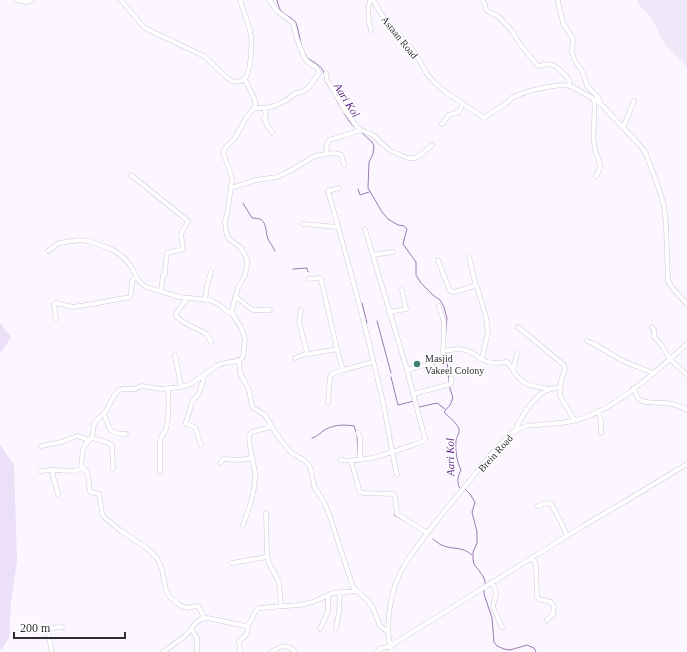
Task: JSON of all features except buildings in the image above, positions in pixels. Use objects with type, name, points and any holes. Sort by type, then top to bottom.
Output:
[{"type":"street","points":[[17,0],[27,2],[32,0]]},
{"type":"street","points":[[121,0],[141,24],[151,31],[204,56],[230,80],[238,82],[245,79]]},
{"type":"street","points":[[204,618],[199,607],[183,607],[168,596],[162,569],[154,554],[121,531],[103,515],[99,494],[90,492],[88,473],[81,466],[83,449],[91,439],[95,422],[104,414],[114,396],[120,390],[143,386],[157,389],[181,387],[190,384],[223,363],[239,361],[243,357],[245,340],[244,335],[232,313],[238,288],[245,275],[247,264],[242,248],[229,239],[226,232],[225,222],[232,178],[223,155],[223,150],[235,138],[246,118],[256,106],[255,100],[245,79],[251,58],[251,38],[240,0]]},
{"type":"street","points":[[254,108],[270,108],[287,100],[294,94],[304,91],[309,87],[319,73],[317,68],[308,62],[304,57],[293,24],[277,11],[269,0]]},
{"type":"street","points":[[370,0],[368,18],[371,30]]},
{"type":"street","points":[[482,0],[485,3],[486,10],[499,17],[511,30],[537,65],[539,66],[547,63],[554,65],[569,79],[569,86],[600,103],[643,148],[664,202],[668,281],[687,304]]},
{"type":"street","points":[[558,0],[563,23],[573,40],[572,52],[574,59],[584,75],[586,84],[599,98],[600,103]]},
{"type":"street","name":"Astaan Road","points":[[375,1],[388,25],[411,48],[427,74],[435,83],[484,118],[517,96],[526,92],[569,86]]},
{"type":"street","points":[[326,73],[329,83],[358,130]]},
{"type":"street","points":[[594,99],[594,143],[597,156],[601,163],[596,176]]},
{"type":"street","points":[[624,128],[634,101]]},
{"type":"street","points":[[442,124],[449,115],[459,112],[463,103]]},
{"type":"street","points":[[264,108],[266,116],[264,118],[266,124],[272,132]]},
{"type":"street","points":[[326,154],[329,140],[358,130],[373,134],[391,151],[408,158],[415,158],[432,145]]},
{"type":"street","points":[[231,188],[256,180],[277,177],[315,156],[337,153],[341,155],[344,165]]},
{"type":"street","points":[[131,175],[188,221],[181,234],[183,249],[167,254],[165,274],[162,275],[161,291]]},
{"type":"street","points":[[339,188],[328,191],[373,362],[397,475]]},
{"type":"street","points":[[303,224],[338,227]]},
{"type":"street","points":[[340,460],[351,461],[380,455],[424,441],[425,439],[407,370],[365,229]]},
{"type":"street","points":[[48,251],[59,243],[79,240],[88,241],[106,247],[121,255],[130,265],[139,281],[146,287],[187,298],[217,303],[226,312],[232,313]]},
{"type":"street","points":[[373,256],[393,252]]},
{"type":"street","points":[[468,256],[486,317],[488,331],[482,359]]},
{"type":"street","points":[[438,260],[450,291],[454,292],[473,286],[476,287]]},
{"type":"street","points":[[205,300],[211,272]]},
{"type":"street","points":[[56,320],[54,305],[56,303],[76,307],[130,297],[132,279],[136,276]]},
{"type":"street","points":[[309,279],[321,279],[343,370]]},
{"type":"street","points":[[389,312],[406,309],[402,290]]},
{"type":"street","points":[[236,297],[253,310],[270,310]]},
{"type":"street","points":[[187,298],[176,316],[183,322],[206,333],[211,342]]},
{"type":"street","points":[[407,370],[442,359],[445,351],[444,322],[439,306]]},
{"type":"street","points":[[301,310],[299,322],[308,353]]},
{"type":"street","points":[[518,327],[564,363],[565,369],[562,376],[560,394],[574,420]]},
{"type":"street","points":[[652,327],[654,330],[654,338],[662,346],[670,359],[687,375]]},
{"type":"street","points":[[588,341],[623,361],[653,373]]},
{"type":"street","name":"Brein Road","points":[[392,652],[388,632],[392,596],[397,580],[407,560],[427,533],[492,454],[510,435],[527,426],[574,420],[598,411],[634,388],[687,344]]},
{"type":"street","points":[[295,358],[308,353],[310,354],[337,348]]},
{"type":"street","points":[[445,351],[464,349],[491,363],[507,362],[525,384],[549,389]]},
{"type":"street","points":[[513,371],[516,354]]},
{"type":"street","points":[[175,355],[181,387]]},
{"type":"street","points":[[239,361],[240,373],[249,390],[254,409],[265,415],[277,436],[293,454],[304,460],[312,470],[314,486],[327,510],[353,587],[373,608],[380,626],[388,632]]},
{"type":"street","points":[[328,402],[331,375],[333,373],[373,362]]},
{"type":"street","points":[[200,445],[195,427],[186,424],[186,422],[191,404],[199,393],[205,374]]},
{"type":"street","points":[[413,394],[449,384],[451,378]]},
{"type":"street","points":[[515,431],[524,413],[544,392],[549,389],[560,387]]},
{"type":"street","points":[[160,472],[160,441],[166,429],[168,388]]},
{"type":"street","points":[[634,388],[638,399],[642,401],[667,403],[687,410]]},
{"type":"street","points":[[598,411],[601,420],[601,433]]},
{"type":"street","points":[[104,414],[112,432],[126,434]]},
{"type":"street","points":[[243,525],[254,490],[255,472],[248,437],[252,432],[271,427]]},
{"type":"street","points":[[358,432],[360,438],[360,459]]},
{"type":"street","points":[[41,446],[61,442],[77,436],[106,442],[112,445],[113,469]]},
{"type":"street","points":[[220,463],[223,459],[240,460],[252,458]]},
{"type":"street","points":[[351,461],[359,491],[364,493],[393,494],[395,496],[397,514],[427,533]]},
{"type":"street","points":[[377,652],[380,649],[390,646],[532,557],[687,464]]},
{"type":"street","points":[[40,471],[76,471],[83,468]]},
{"type":"street","points":[[53,470],[53,478],[58,494]]},
{"type":"street","points":[[538,506],[547,503],[551,504],[567,536]]},
{"type":"street","points":[[266,513],[266,552],[279,582],[281,606]]},
{"type":"street","points":[[232,563],[267,557]]},
{"type":"street","points":[[532,557],[536,566],[537,597],[539,599],[551,602],[554,606],[553,614],[548,620]]},
{"type":"street","points":[[492,582],[496,589],[496,598],[493,607],[502,627]]},
{"type":"street","points":[[163,652],[180,640],[199,620],[204,618],[243,626],[252,622],[254,612],[259,608],[306,604],[328,595],[340,592],[357,591]]},
{"type":"street","points":[[336,628],[340,592]]},
{"type":"street","points":[[320,628],[328,612],[328,595]]},
{"type":"street","points":[[240,652],[239,641],[247,634],[248,625]]},
{"type":"street","points":[[52,652],[48,629],[62,627]]},
{"type":"street","points":[[191,629],[197,638],[197,652]]},
{"type":"street","points":[[271,652],[286,646],[295,652]]},
{"type":"shaded area","points":[[638,0],[687,0],[687,67],[664,43],[651,17],[638,4]]},
{"type":"shaded area","points":[[0,323],[11,337],[0,354]]},
{"type":"shaded area","points":[[0,444],[14,465],[17,562],[11,601],[9,638],[1,650],[0,649]]},
{"type":"waterway","name":"Aari Kol","points":[[277,0],[281,11],[296,23],[304,53],[310,60],[318,65],[324,73]]},
{"type":"waterway","name":"Aari Kol","points":[[327,84],[332,91]]},
{"type":"waterway","name":"Aari Kol","points":[[335,97],[343,110]]},
{"type":"waterway","name":"Aari Kol","points":[[344,113],[355,128]]},
{"type":"waterway","name":"Aari Kol","points":[[361,132],[372,142],[374,146],[373,154],[369,162],[368,188],[382,212],[388,219],[398,225],[404,226],[407,229],[403,244],[416,262],[416,275],[421,283],[440,300],[444,307],[447,318],[445,340]]},
{"type":"waterway","points":[[358,189],[360,195],[369,192]]},
{"type":"waterway","points":[[243,203],[252,218],[260,219],[264,223],[268,238],[275,251]]},
{"type":"waterway","points":[[293,269],[307,268],[308,272]]},
{"type":"waterway","points":[[362,303],[367,323]]},
{"type":"waterway","points":[[377,321],[391,373]]},
{"type":"waterway","name":"Aari Kol","points":[[446,351],[449,382]]},
{"type":"waterway","points":[[391,377],[398,405],[414,401]]},
{"type":"waterway","name":"Aari Kol","points":[[449,385],[453,398],[450,405],[444,412],[455,422],[459,429],[456,440],[456,448],[457,460],[461,470],[458,480],[460,488]]},
{"type":"waterway","points":[[419,407],[437,403],[445,409]]},
{"type":"waterway","points":[[312,438],[330,427],[346,425],[354,426],[356,432]]},
{"type":"waterway","points":[[357,435],[358,452]]},
{"type":"waterway","name":"Aari Kol","points":[[466,490],[475,502],[472,512],[477,532],[477,543],[473,552],[474,564],[483,576],[485,583]]},
{"type":"waterway","points":[[394,515],[405,521]]},
{"type":"waterway","points":[[433,539],[443,546],[461,549],[472,555]]},
{"type":"waterway","name":"Aari Kol","points":[[484,590],[492,618],[494,642],[497,646],[510,650],[527,645],[534,648],[536,652]]},
{"type":"place","name":"Masjid Vakeel Colony","points":[[417,364]]}]
